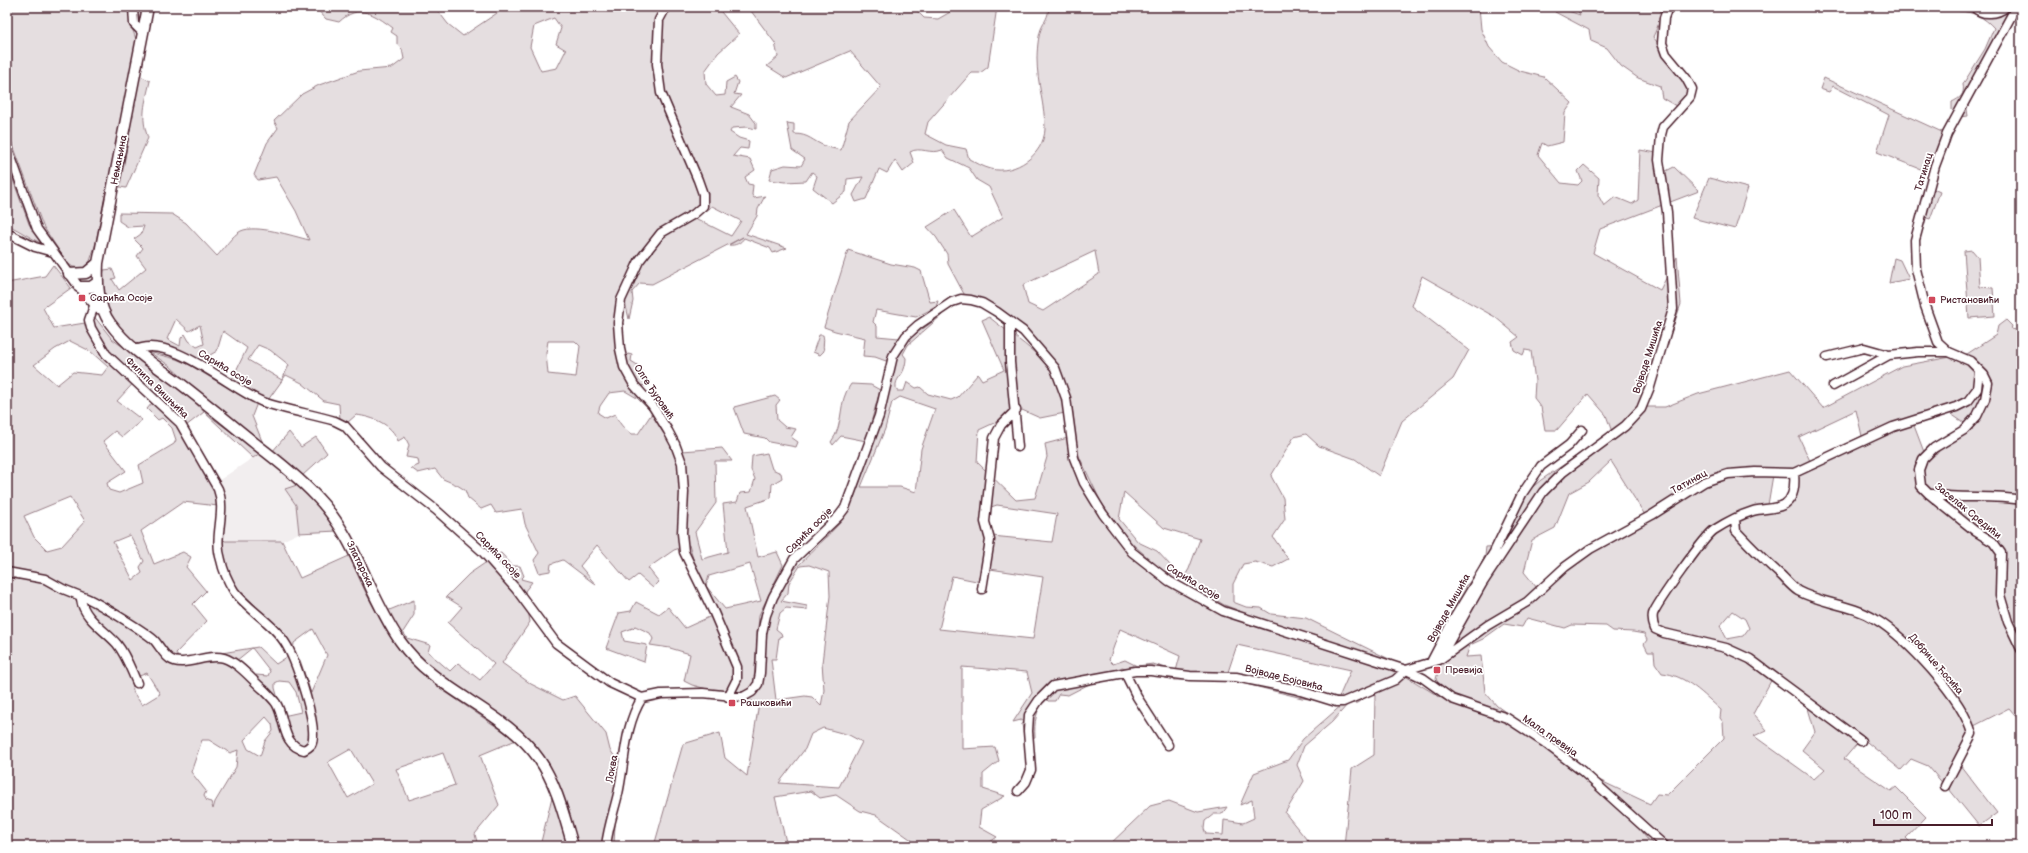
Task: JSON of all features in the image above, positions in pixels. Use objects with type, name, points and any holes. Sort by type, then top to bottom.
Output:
[{"type":"main road","name":"Немањина","points":[[104,313],[97,283],[98,263],[148,7]]},
{"type":"main road","points":[[69,274],[86,272],[98,263]]},
{"type":"main road","points":[[79,287],[91,287],[97,283]]},
{"type":"main road","name":"Златарска","points":[[104,313],[110,323],[136,350],[224,417],[279,462],[323,503],[346,536],[386,617],[410,654],[430,673],[512,731],[538,758],[555,790],[572,846]]},
{"type":"street","points":[[133,7],[134,24],[143,33]]},
{"type":"street","name":"Олге Ђуровић","points":[[666,7],[659,20],[658,28],[657,64],[661,93],[698,180],[703,194],[703,206],[694,214],[661,233],[639,261],[621,300],[618,323],[620,349],[624,367],[634,385],[652,405],[675,444],[682,463],[684,492],[682,533],[684,552],[714,613],[737,667],[737,679],[728,697]]},
{"type":"street","name":"Војводе Мишића","points":[[1435,661],[1482,584],[1544,492],[1568,468],[1625,426],[1641,409],[1650,387],[1674,309],[1667,212],[1659,147],[1664,127],[1690,97],[1692,89],[1686,78],[1666,54],[1662,43],[1664,18],[1668,7]]},
{"type":"street","points":[[1974,7],[1980,11],[1989,13],[2000,11],[2006,7]]},
{"type":"street","name":"Татинац","points":[[1435,661],[1488,625],[1527,602],[1565,567],[1590,549],[1652,515],[1704,482],[1728,474],[1755,472],[1794,474],[1849,446],[1893,427],[1956,407],[1968,401],[1977,388],[1979,370],[1970,361],[1949,352],[1938,342],[1925,306],[1916,269],[1915,240],[1935,166],[1947,134],[2016,7]]},
{"type":"street","points":[[7,146],[35,224],[53,252],[79,287],[94,306],[104,313]]},
{"type":"street","points":[[7,233],[35,247],[53,252]]},
{"type":"street","name":"Сарића осоје","points":[[136,350],[144,347],[152,347],[181,355],[200,364],[247,394],[263,402],[335,421],[345,426],[381,467],[436,510],[483,552],[516,590],[556,643],[610,683],[642,698],[661,694],[703,693],[728,697],[743,697],[752,692],[758,684],[762,633],[766,615],[773,597],[794,559],[839,516],[845,508],[879,416],[893,356],[906,336],[918,324],[952,302],[961,299],[982,303],[1023,331],[1056,368],[1066,398],[1074,458],[1084,483],[1103,514],[1132,552],[1169,581],[1223,611],[1406,670]]},
{"type":"street","name":"Филипа Вишњића","points":[[83,597],[91,599],[112,614],[143,631],[155,641],[171,660],[179,662],[211,656],[224,658],[235,664],[276,703],[283,728],[289,740],[297,748],[304,750],[310,746],[312,740],[312,728],[303,684],[287,645],[273,627],[234,591],[221,560],[217,540],[222,498],[218,489],[180,423],[106,354],[91,328],[89,320],[94,306]]},
{"type":"street","points":[[1010,322],[1010,362],[1016,410],[1018,447]]},
{"type":"street","name":"Татинац","points":[[1827,357],[1864,348],[1889,354],[1949,352]]},
{"type":"street","name":"Татинац","points":[[1833,386],[1889,354]]},
{"type":"street","name":"Заселак Средићи","points":[[1979,370],[1984,375],[1988,383],[1985,399],[1977,416],[1964,430],[1934,448],[1923,460],[1919,470],[1921,486],[1975,531],[1993,542],[2001,553],[2000,595],[2008,622],[2021,649]]},
{"type":"street","points":[[982,589],[990,540],[985,522],[994,438],[1001,426],[1016,410]]},
{"type":"street","name":"Војводе Мишића","points":[[1435,661],[1456,614],[1494,552],[1522,494],[1541,466],[1569,445],[1582,430]]},
{"type":"street","points":[[1794,474],[1795,485],[1792,496],[1786,504],[1752,511],[1713,531],[1696,550],[1653,614],[1655,628],[1664,633],[1726,648],[1750,659],[1861,741]]},
{"type":"street","points":[[1929,494],[1950,497],[2006,497],[2021,500]]},
{"type":"street","name":"Добрице Ћосића","points":[[1735,519],[1736,531],[1796,590],[1819,601],[1847,607],[1875,618],[1898,636],[1917,655],[1956,702],[1969,724],[1972,734],[1945,786]]},
{"type":"street","points":[[7,572],[45,579],[62,589],[83,597],[81,599],[81,605],[118,645],[137,683]]},
{"type":"street","points":[[1406,670],[1435,661]]},
{"type":"street","name":"Војводе Бојовића","points":[[1018,791],[1026,782],[1031,770],[1031,748],[1028,731],[1029,715],[1039,700],[1053,686],[1124,673],[1150,671],[1190,676],[1236,677],[1294,689],[1336,702],[1343,702],[1395,680],[1406,670]]},
{"type":"street","name":"Мала превија","points":[[1406,670],[1423,678],[1452,698],[1507,718],[1545,743],[1582,771],[1666,846]]},
{"type":"street","points":[[1124,673],[1137,697],[1168,745]]},
{"type":"street","name":"Локва","points":[[606,846],[630,724],[635,708],[642,698]]},
{"type":"shaded area","points":[[7,7],[130,7],[131,25],[137,42],[95,246],[90,261],[84,268],[73,267],[67,263],[43,226],[7,129]]},
{"type":"shaded area","points":[[315,7],[435,7],[448,24],[463,36],[506,7],[717,7],[739,34],[718,53],[705,71],[706,84],[716,96],[725,95],[726,82],[735,77],[738,82],[734,94],[741,95],[731,107],[749,114],[756,123],[756,129],[747,127],[732,128],[730,132],[739,138],[749,141],[748,149],[740,148],[733,156],[750,159],[755,170],[745,177],[748,184],[753,185],[752,195],[754,198],[765,196],[758,209],[757,216],[746,234],[787,248],[773,253],[770,248],[744,238],[738,244],[729,245],[743,237],[652,284],[640,283],[632,292],[633,301],[629,319],[625,302],[615,318],[623,323],[623,332],[616,338],[618,358],[621,364],[628,354],[632,355],[631,361],[639,366],[644,373],[642,377],[650,382],[647,386],[638,385],[668,425],[668,441],[685,469],[682,451],[722,448],[732,461],[715,461],[716,503],[695,532],[702,559],[728,552],[723,504],[737,502],[740,493],[751,492],[755,479],[751,470],[752,456],[767,453],[772,469],[781,473],[782,478],[772,484],[771,498],[747,506],[758,557],[777,552],[783,565],[759,615],[754,680],[760,687],[765,628],[772,604],[784,580],[840,523],[854,498],[880,426],[896,358],[903,343],[942,315],[908,345],[903,354],[906,358],[906,362],[903,372],[896,384],[897,391],[904,391],[907,382],[916,388],[920,387],[928,394],[951,400],[958,397],[978,374],[982,380],[1004,370],[982,320],[989,317],[1025,344],[1049,368],[1060,385],[1065,413],[1040,418],[1022,410],[979,430],[977,462],[1016,500],[1035,498],[1047,457],[1045,444],[1068,438],[1071,461],[1077,477],[1089,499],[1126,548],[1153,574],[1215,612],[1240,611],[1224,605],[1183,580],[1162,570],[1128,540],[1101,502],[1078,454],[1072,407],[1054,360],[964,294],[948,264],[947,254],[936,237],[927,227],[954,210],[971,237],[1003,217],[989,187],[977,180],[969,168],[948,158],[942,150],[934,152],[914,150],[910,152],[914,163],[903,172],[895,160],[887,173],[879,169],[866,199],[856,202],[853,195],[863,177],[847,179],[846,192],[832,203],[813,188],[817,176],[812,172],[806,181],[785,182],[769,180],[772,169],[785,165],[801,166],[805,159],[792,150],[787,123],[794,124],[794,134],[807,136],[825,146],[841,150],[849,121],[881,87],[850,51],[786,78],[767,66],[778,57],[775,43],[748,7],[903,7],[915,9],[924,18],[938,19],[959,7],[980,11],[979,7],[997,7],[988,67],[980,73],[971,73],[928,122],[925,134],[946,145],[966,149],[969,159],[982,166],[1000,170],[1018,166],[1027,161],[1040,147],[1043,138],[1045,120],[1038,77],[1037,52],[1040,32],[1049,7],[1479,7],[1481,29],[1489,47],[1502,62],[1520,71],[1544,77],[1572,103],[1565,113],[1563,142],[1547,146],[1542,143],[1538,155],[1561,183],[1578,185],[1582,181],[1578,171],[1584,165],[1599,178],[1598,195],[1604,206],[1615,197],[1632,204],[1638,200],[1640,150],[1657,153],[1664,172],[1674,167],[1699,191],[1600,229],[1593,253],[1660,290],[1677,257],[1681,304],[1645,407],[1665,407],[1698,394],[1790,370],[1823,408],[1902,366],[1967,354],[1996,335],[1998,326],[2006,320],[2012,326],[2011,329],[2021,331],[2021,722],[2009,708],[1974,726],[1960,765],[1997,813],[1979,826],[1949,789],[1952,777],[1945,786],[1928,766],[1911,759],[1901,770],[1862,738],[1844,759],[1891,791],[1896,787],[1926,817],[1906,838],[1914,846],[1672,846],[1602,783],[1648,840],[1656,846],[1344,846],[1352,769],[1374,755],[1375,691],[1357,703],[1348,704],[1332,722],[1304,746],[1297,765],[1304,781],[1285,813],[1312,846],[1108,846],[1150,806],[1169,801],[1198,812],[1227,807],[1222,814],[1214,814],[1205,821],[1204,829],[1206,834],[1223,835],[1224,820],[1243,823],[1254,818],[1252,800],[1240,805],[1254,773],[1288,760],[1303,739],[1343,704],[1302,698],[1234,681],[1174,680],[1122,667],[1068,695],[1059,694],[1055,701],[1048,701],[1045,698],[1036,717],[1035,737],[1025,740],[1021,720],[1013,722],[1032,693],[1027,672],[962,667],[962,749],[995,747],[999,761],[983,774],[983,789],[1005,796],[981,810],[979,827],[997,837],[986,845],[920,846],[876,815],[860,811],[836,795],[820,798],[811,791],[775,797],[787,846],[654,846],[683,744],[720,733],[725,758],[747,776],[759,703],[692,685],[684,681],[690,654],[670,648],[650,645],[653,639],[650,633],[635,626],[622,632],[624,641],[647,645],[644,662],[606,648],[619,613],[631,611],[636,602],[659,614],[668,607],[685,628],[718,613],[706,586],[699,579],[689,545],[674,550],[648,568],[659,582],[653,588],[638,575],[629,582],[597,545],[580,566],[596,585],[563,560],[551,564],[550,571],[539,573],[534,560],[539,553],[525,524],[522,509],[496,513],[491,505],[481,509],[468,498],[465,490],[443,479],[435,469],[418,473],[411,468],[419,465],[418,459],[406,457],[409,445],[405,437],[398,441],[391,430],[381,422],[356,415],[347,423],[340,420],[339,404],[324,401],[302,383],[286,375],[268,400],[234,387],[232,379],[247,348],[223,331],[217,351],[205,358],[214,369],[182,356],[138,344],[121,330],[114,322],[109,312],[104,291],[104,270],[112,269],[116,278],[112,279],[119,290],[146,268],[137,256],[143,248],[134,239],[141,234],[144,226],[128,227],[119,221],[119,213],[172,214],[186,223],[217,256],[234,236],[241,231],[248,229],[275,231],[309,240],[296,211],[276,177],[258,180],[254,175],[267,143],[278,128],[274,121],[302,94],[319,85],[359,71],[392,68],[404,59],[402,49],[397,44],[397,36],[391,32],[393,28],[379,18],[360,12],[346,16],[339,22],[326,19]],"holes":[[[554,18],[561,28],[556,44],[566,50],[557,68],[541,71],[530,47],[534,26]],[[712,206],[741,221],[731,236],[695,218]],[[1095,251],[1099,274],[1043,311],[1028,304],[1023,285]],[[1422,276],[1495,317],[1519,337],[1512,342],[1514,350],[1523,355],[1525,350],[1531,351],[1535,381],[1534,398],[1541,407],[1545,430],[1557,430],[1588,394],[1606,415],[1612,432],[1541,480],[1529,490],[1513,519],[1501,546],[1486,547],[1485,556],[1469,583],[1461,589],[1453,611],[1455,613],[1436,679],[1448,702],[1407,677],[1395,662],[1306,618],[1271,614],[1261,608],[1246,607],[1233,602],[1233,584],[1243,564],[1255,562],[1273,567],[1288,559],[1273,537],[1285,519],[1283,498],[1271,476],[1294,437],[1306,434],[1319,446],[1355,459],[1379,476],[1402,421],[1453,379],[1469,350],[1412,306]],[[176,319],[189,331],[200,325],[204,344],[197,347],[189,341],[185,334],[181,338],[180,346],[167,339]],[[548,341],[575,341],[580,346],[576,377],[548,374],[546,353]],[[258,345],[270,350],[289,365],[282,380],[248,360]],[[625,391],[637,398],[652,413],[638,434],[631,434],[628,432],[615,414],[606,418],[598,413],[600,406],[609,393]],[[900,397],[935,409],[921,449],[916,492],[900,487],[861,487],[885,429],[892,402]],[[1856,410],[1862,436],[1810,461],[1799,437]],[[1948,412],[1973,429],[1942,447],[1936,455],[1927,450],[1924,452],[1913,423]],[[1611,461],[1645,515],[1537,588],[1524,572],[1532,540],[1555,528],[1569,493],[1589,482]],[[1773,475],[1792,478],[1789,495],[1778,504],[1768,505]],[[1124,492],[1164,528],[1200,539],[1189,569],[1183,579],[1157,551],[1138,542],[1119,519]],[[997,505],[1057,514],[1052,542],[992,536],[987,522],[988,508]],[[750,564],[761,601],[725,609],[706,586],[709,576]],[[809,565],[829,572],[830,596],[822,663],[824,690],[821,706],[812,697],[805,696],[776,700],[771,659],[776,659],[779,637],[782,636],[776,629],[780,613],[786,608],[807,610],[807,606],[781,601],[788,593],[789,583],[800,566]],[[990,569],[1043,577],[1033,639],[939,629],[952,576],[986,583]],[[1733,611],[1745,619],[1749,628],[1743,636],[1727,639],[1720,626]],[[1527,618],[1565,628],[1572,625],[1606,626],[1613,631],[1644,634],[1647,640],[1644,644],[1648,652],[1654,652],[1655,663],[1662,673],[1687,682],[1721,710],[1720,718],[1723,722],[1724,738],[1667,795],[1657,794],[1650,804],[1599,780],[1497,706],[1485,692],[1481,656],[1466,657],[1470,645],[1483,639],[1504,624],[1522,627]],[[1120,629],[1180,656],[1176,671],[1153,664],[1137,666],[1125,660],[1113,664],[1109,660]],[[1237,645],[1351,670],[1339,697],[1278,691],[1228,672]],[[1773,677],[1788,684],[1788,693],[1807,705],[1815,732],[1802,750],[1825,769],[1814,779],[1754,736],[1767,730],[1753,714]],[[823,728],[849,735],[862,742],[839,787],[779,783],[805,749],[811,734]]]},
{"type":"shaded area","points":[[1557,7],[1580,15],[1576,7],[1666,7],[1653,37],[1694,87],[1690,100],[1676,106],[1662,98],[1660,86],[1638,78],[1621,66],[1607,48],[1591,41],[1589,30],[1555,12]]},
{"type":"shaded area","points":[[1960,7],[1974,7],[1985,11],[2001,7],[2021,7],[2004,26],[1966,103],[1968,116],[1959,117],[1952,110],[1952,102],[1963,93],[1963,84],[1985,49],[1994,28],[1978,16],[1959,11]]},
{"type":"shaded area","points":[[139,75],[150,81],[144,110],[144,123],[148,138],[126,188],[120,187]]},
{"type":"shaded area","points":[[1824,78],[1942,132],[1950,141],[1936,175],[1877,152],[1889,115],[1833,86],[1829,92],[1820,89]]},
{"type":"shaded area","points":[[7,163],[29,224],[42,244],[7,224]]},
{"type":"shaded area","points":[[1709,178],[1748,188],[1735,229],[1692,218]]},
{"type":"shaded area","points":[[1931,188],[1940,192],[1930,219],[1924,217]]},
{"type":"shaded area","points":[[848,250],[891,264],[915,268],[921,271],[930,302],[938,301],[936,307],[916,317],[876,310],[873,322],[877,326],[877,336],[899,338],[886,361],[875,357],[863,356],[865,338],[824,327]]},
{"type":"shaded area","points":[[1972,250],[1978,257],[1980,287],[1993,288],[1995,316],[1969,318],[1964,251]]},
{"type":"shaded area","points":[[1894,258],[1900,260],[1909,279],[1889,283]]},
{"type":"shaded area","points":[[53,265],[71,288],[43,308],[54,328],[91,322],[93,315],[112,339],[158,372],[193,400],[204,412],[186,426],[222,489],[225,507],[222,538],[225,541],[282,541],[300,578],[349,556],[366,593],[389,635],[414,666],[444,691],[516,740],[480,755],[499,805],[475,834],[478,846],[7,846],[7,283],[45,276]],"holes":[[[70,341],[90,351],[108,367],[102,375],[73,372],[57,385],[34,365],[55,349]],[[138,378],[157,397],[147,409],[158,420],[162,418],[172,428],[176,440],[174,444],[139,465],[143,483],[119,493],[109,490],[107,483],[126,471],[103,441],[115,431],[122,437],[142,420],[117,401]],[[70,497],[85,521],[62,546],[47,550],[34,537],[24,516]],[[183,502],[218,506],[218,562],[237,588],[253,603],[293,653],[276,664],[258,647],[179,660],[176,653],[207,621],[193,604],[206,591],[186,567],[191,557],[183,552],[154,564],[141,531]],[[130,535],[144,561],[140,567],[142,573],[133,580],[113,542]],[[313,629],[327,655],[311,693],[300,660],[293,653],[294,643]],[[252,648],[270,671],[268,676],[256,675],[253,678],[236,661]],[[147,673],[160,694],[142,705],[133,692],[132,679]],[[279,681],[289,682],[296,692],[301,712],[283,716],[275,688],[275,683]],[[266,717],[272,724],[273,731],[265,741],[260,756],[248,749],[244,740]],[[202,740],[209,740],[230,753],[238,750],[236,767],[215,802],[213,809],[211,802],[207,801],[204,796],[206,791],[191,772]],[[351,749],[372,784],[348,798],[328,762]],[[443,753],[455,785],[409,800],[396,769]]]},
{"type":"shaded area","points":[[819,335],[823,335],[824,339],[824,351],[820,355],[813,352]]},
{"type":"shaded area","points":[[149,352],[176,359],[190,365],[251,402],[257,403],[252,416],[264,446],[208,402],[170,366]]},
{"type":"shaded area","points":[[851,384],[871,385],[880,390],[866,441],[841,436],[833,445],[831,442],[838,428],[844,398]]},
{"type":"shaded area","points":[[775,396],[780,400],[776,405],[777,420],[785,427],[796,429],[791,437],[798,442],[796,447],[769,442],[765,438],[744,434],[734,407]]},
{"type":"shaded area","points":[[204,412],[260,453],[253,458]]},
{"type":"shaded area","points":[[289,432],[301,447],[316,437],[327,453],[302,476],[272,452]]},
{"type":"shaded area","points":[[260,453],[297,485],[285,489],[296,505],[299,533],[282,541],[225,541],[222,538],[218,481]]},
{"type":"shaded area","points":[[297,485],[320,508],[337,531],[299,533],[296,505],[285,489]]},
{"type":"shaded area","points":[[467,533],[492,556],[501,553],[513,566],[520,566],[524,576],[521,579],[532,582],[525,591],[530,622],[502,663],[531,684],[563,700],[575,696],[606,734],[610,750],[618,761],[614,846],[578,846],[565,804],[546,765],[419,659],[399,633],[387,611],[414,600],[414,615],[403,632],[407,638],[430,645],[428,652],[450,671],[458,663],[480,680],[494,664],[448,623],[462,607],[446,597],[469,574],[488,561]]},
{"type":"shaded area","points":[[552,797],[569,846],[540,846]]},
{"type":"place","name":"Сарића Осоје","points":[[82,298]]},
{"type":"place","name":"Ристановићи","points":[[1932,300]]},
{"type":"place","name":"Превија","points":[[1437,670]]},
{"type":"place","name":"Рашковићи","points":[[732,703]]}]
